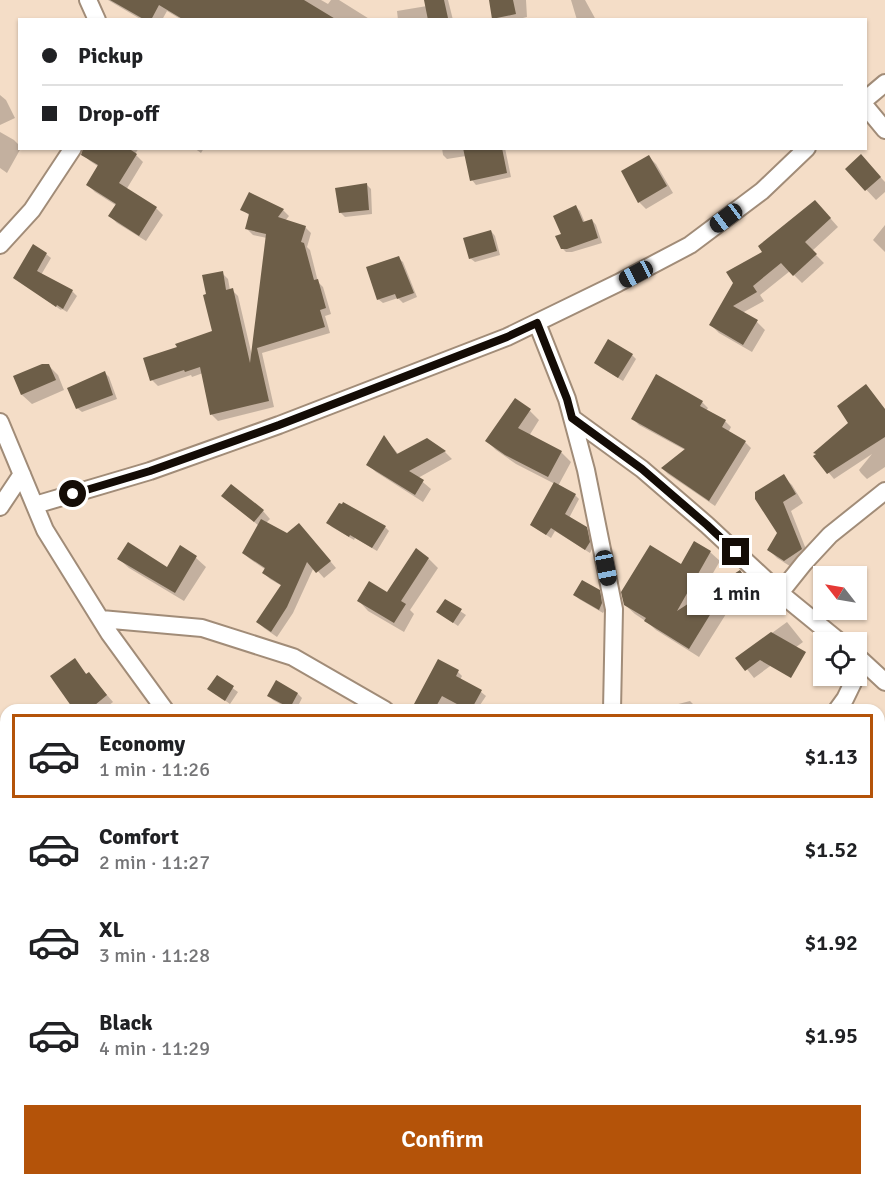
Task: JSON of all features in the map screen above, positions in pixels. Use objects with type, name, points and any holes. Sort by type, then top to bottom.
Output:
[{"type":"street","points":[[88,0],[96,18]]},
{"type":"street","points":[[867,98],[885,83]]},
{"type":"street","points":[[867,108],[885,130]]},
{"type":"street","points":[[0,245],[32,210],[71,150]]},
{"type":"street","points":[[35,505],[150,471],[279,425],[507,337],[690,245],[762,191],[805,150]]},
{"type":"street","points":[[537,323],[567,399],[586,470],[614,609],[612,704]]},
{"type":"street","points":[[572,418],[642,469],[780,593],[828,632]]},
{"type":"street","points":[[0,422],[45,530],[101,619],[161,704]]},
{"type":"street","points":[[0,507],[22,474]]},
{"type":"street","points":[[780,593],[804,562],[830,535],[885,491]]},
{"type":"street","points":[[101,619],[202,628],[293,657],[375,704]]},
{"type":"street","points":[[867,665],[885,682]]},
{"type":"street","points":[[841,704],[849,686]]},
{"type":"building","points":[[110,0],[304,0],[334,18],[181,18],[159,5],[152,18],[142,18]]},
{"type":"building","points":[[424,0],[444,0],[448,18],[428,18]]},
{"type":"building","points":[[489,0],[513,0],[516,14],[492,18]]},
{"type":"building","points":[[82,150],[131,150],[137,154],[119,183],[157,207],[139,236],[108,216],[116,204],[86,185],[98,165],[81,155]]},
{"type":"building","points":[[463,150],[502,150],[507,173],[470,181]]},
{"type":"building","points":[[861,154],[881,177],[865,191],[845,169]]},
{"type":"building","points":[[649,155],[667,186],[638,203],[621,171]]},
{"type":"building","points":[[367,183],[369,210],[339,213],[335,188]]},
{"type":"building","points":[[249,192],[284,209],[278,217],[306,226],[301,242],[304,243],[314,280],[318,279],[326,308],[320,310],[325,327],[257,348],[269,401],[210,415],[200,367],[150,381],[143,358],[177,347],[175,344],[212,331],[203,295],[206,294],[202,275],[223,271],[226,290],[233,288],[250,363],[266,234],[245,229],[249,214],[240,210]]},
{"type":"building","points":[[815,200],[831,218],[805,242],[817,254],[793,276],[781,263],[753,286],[757,292],[733,306],[758,320],[743,345],[709,325],[733,283],[726,272],[762,252],[758,246]]},
{"type":"building","points":[[576,205],[583,222],[592,219],[598,238],[561,249],[555,236],[561,234],[553,216]]},
{"type":"building","points":[[491,230],[497,251],[469,259],[463,238]]},
{"type":"building","points":[[33,244],[47,253],[37,271],[73,290],[63,309],[57,305],[56,307],[13,278]]},
{"type":"building","points":[[399,256],[414,293],[397,299],[395,294],[377,300],[366,267]]},
{"type":"building","points":[[608,339],[633,354],[618,378],[594,363]]},
{"type":"building","points":[[42,364],[49,364],[56,380],[21,395],[13,376]]},
{"type":"building","points":[[105,371],[113,395],[76,409],[67,388]]},
{"type":"building","points":[[656,374],[703,401],[700,406],[726,420],[722,427],[746,441],[709,501],[661,468],[685,449],[631,419]]},
{"type":"building","points":[[866,384],[885,409],[885,437],[827,474],[813,456],[816,454],[813,453],[848,423],[837,406]]},
{"type":"building","points":[[515,398],[531,409],[518,428],[562,451],[548,477],[505,455],[485,441]]},
{"type":"building","points":[[384,435],[397,454],[427,438],[446,451],[409,471],[424,480],[415,495],[366,465]]},
{"type":"building","points":[[784,474],[796,494],[783,502],[802,549],[784,561],[767,550],[777,533],[755,499],[755,492]]},
{"type":"building","points":[[554,482],[576,494],[565,514],[587,527],[590,542],[585,550],[551,528],[546,535],[530,525]]},
{"type":"building","points":[[231,484],[264,510],[254,522],[221,496]]},
{"type":"building","points":[[343,502],[386,526],[372,548],[326,523],[339,503]]},
{"type":"building","points":[[261,519],[287,533],[299,523],[331,561],[316,573],[307,562],[287,607],[271,632],[256,622],[281,585],[262,573],[265,568],[242,553]]},
{"type":"building","points":[[694,541],[711,551],[677,611],[740,570],[749,583],[716,605],[689,649],[644,621],[646,618],[624,605],[621,592],[650,545],[681,564]]},
{"type":"building","points":[[128,542],[167,567],[180,545],[197,556],[175,593],[117,559]]},
{"type":"building","points":[[416,548],[429,558],[401,601],[406,604],[394,623],[357,601],[369,581],[387,592]]},
{"type":"building","points":[[582,580],[600,590],[602,603],[599,610],[573,595]]},
{"type":"building","points":[[445,599],[462,609],[453,623],[436,612]]},
{"type":"building","points":[[771,632],[806,652],[791,678],[760,660],[745,671],[735,658]]},
{"type":"building","points":[[75,658],[86,674],[89,672],[107,695],[96,704],[70,704],[50,676]]},
{"type":"building","points":[[438,659],[459,670],[456,676],[482,690],[474,704],[457,704],[442,696],[437,704],[414,704]]},
{"type":"building","points":[[217,675],[234,686],[225,701],[207,689]]},
{"type":"building","points":[[276,680],[298,693],[292,704],[282,704],[267,696]]},
{"type":"route","points":[[73,494],[150,471],[279,425],[507,337],[537,323],[567,399],[572,418],[642,469],[736,552]]}]
